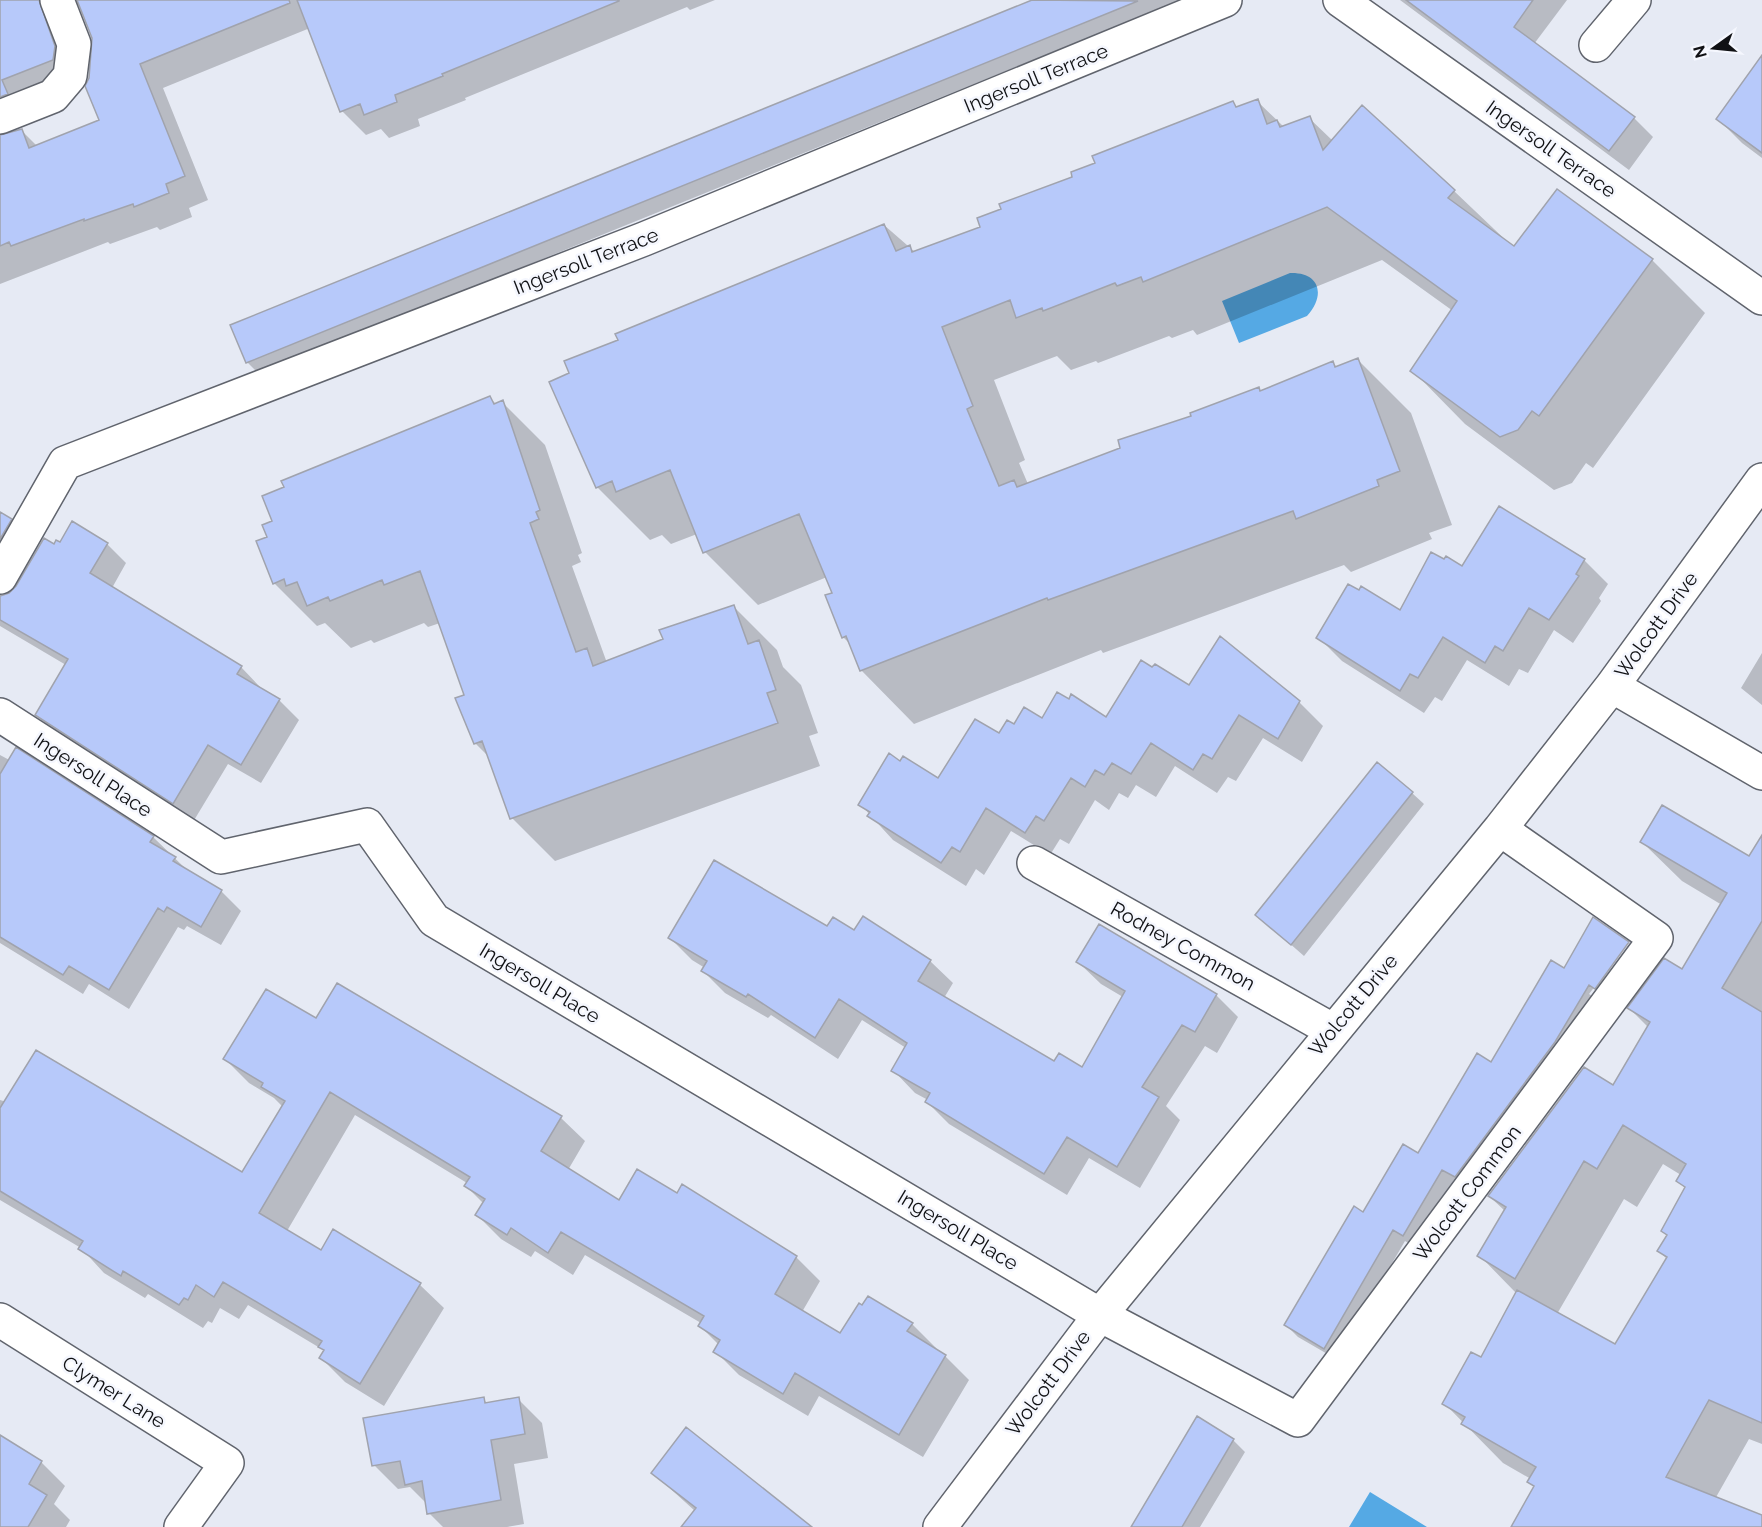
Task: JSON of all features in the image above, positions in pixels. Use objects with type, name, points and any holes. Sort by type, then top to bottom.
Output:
[{"type":"street","points":[[0,117],[53,96],[70,76],[74,44],[57,0]]},
{"type":"street","name":"Ingersoll Terrace","points":[[0,577],[65,463],[644,239],[1225,0]]},
{"type":"street","name":"Ingersoll Terrace","points":[[1340,0],[1762,298]]},
{"type":"street","points":[[1596,45],[1635,0]]},
{"type":"street","name":"Wolcott Drive","points":[[940,1527],[1100,1315],[1332,1030],[1500,830],[1612,686],[1762,480]]},
{"type":"street","points":[[1612,686],[1762,773]]},
{"type":"street","name":"Ingersoll Place","points":[[0,715],[221,857],[367,825],[434,920],[1100,1315]]},
{"type":"street","name":"Wolcott Common","points":[[1100,1315],[1298,1420],[1656,938],[1500,830]]},
{"type":"street","name":"Rodney Common","points":[[1034,863],[1332,1030]]},
{"type":"street","name":"Clymer Lane","points":[[0,1320],[227,1463],[181,1527]]},
{"type":"water","points":[[1290,273],[1308,276],[1314,281],[1318,293],[1313,308],[1307,316],[1239,343],[1222,301]]},
{"type":"water","points":[[1370,1492],[1427,1527],[1349,1527]]},
{"type":"building","points":[[0,0],[39,0],[55,46],[53,60],[2,80],[8,94],[0,97]]},
{"type":"building","points":[[77,0],[289,0],[290,3],[140,64],[185,176],[166,184],[169,193],[134,207],[133,204],[84,221],[84,219],[11,246],[9,242],[0,246],[0,135],[22,129],[29,148],[99,120],[85,86],[89,78],[92,38]]},
{"type":"building","points":[[297,0],[619,1],[395,95],[397,102],[364,115],[360,104],[340,112]]},
{"type":"building","points":[[1032,0],[1138,1],[246,363],[230,325]]},
{"type":"building","points":[[1406,0],[1533,0],[1514,27],[1635,117],[1609,151]]},
{"type":"building","points":[[1762,55],[1762,153],[1716,119]]},
{"type":"building","points":[[1258,99],[1267,124],[1277,120],[1280,127],[1310,116],[1323,150],[1362,105],[1455,190],[1448,198],[1514,246],[1557,189],[1653,259],[1539,416],[1532,411],[1518,430],[1500,437],[1410,371],[1457,301],[1327,207],[1143,282],[1141,277],[1117,286],[1115,283],[1043,311],[1042,308],[1016,318],[1010,300],[942,327],[973,406],[967,409],[999,486],[1014,480],[1017,487],[1120,448],[1118,440],[1191,416],[1190,413],[1259,387],[1260,391],[1333,361],[1335,367],[1358,358],[1400,471],[1377,480],[1379,486],[1296,519],[1293,511],[1048,600],[1047,598],[860,671],[846,636],[842,638],[825,595],[832,593],[799,514],[703,553],[670,470],[616,492],[612,481],[596,488],[549,382],[569,373],[564,361],[618,340],[615,334],[884,224],[896,251],[910,245],[912,252],[980,227],[977,218],[1001,209],[999,204],[1072,177],[1071,172],[1095,163],[1092,156],[1233,101],[1236,107]]},
{"type":"building","points":[[490,396],[494,404],[503,400],[540,510],[536,512],[539,519],[530,523],[576,652],[587,648],[593,666],[663,639],[659,630],[734,605],[748,644],[759,640],[776,690],[767,693],[778,723],[510,819],[482,741],[474,744],[455,698],[464,695],[420,571],[384,585],[382,580],[330,601],[328,597],[307,606],[297,582],[286,586],[284,579],[273,584],[256,541],[267,537],[262,525],[272,521],[262,496],[284,487],[281,481]]},
{"type":"building","points":[[1499,506],[1585,559],[1576,574],[1579,576],[1549,620],[1529,608],[1503,651],[1495,646],[1485,663],[1443,637],[1418,678],[1410,674],[1400,691],[1316,638],[1348,584],[1359,590],[1361,586],[1400,610],[1431,552],[1444,559],[1446,556],[1462,566]]},
{"type":"building","points":[[0,512],[12,519],[0,539]]},
{"type":"building","points":[[72,521],[108,543],[90,573],[242,666],[237,674],[280,699],[241,765],[208,745],[173,804],[35,715],[68,659],[0,620],[0,596],[9,593],[16,586],[44,538],[54,544],[56,540],[60,542]]},
{"type":"building","points":[[1220,636],[1300,701],[1278,739],[1239,715],[1212,759],[1203,754],[1193,770],[1151,743],[1131,774],[1112,763],[1104,775],[1095,770],[1085,787],[1071,778],[1044,821],[1036,816],[1025,833],[986,808],[960,852],[952,847],[941,863],[867,816],[870,812],[858,805],[889,753],[900,761],[903,756],[938,778],[975,719],[999,733],[1007,720],[1014,724],[1024,707],[1042,718],[1057,692],[1069,699],[1071,694],[1106,717],[1141,660],[1152,667],[1155,664],[1189,685]]},
{"type":"building","points":[[16,747],[154,836],[150,842],[176,857],[173,861],[222,890],[201,927],[167,907],[164,912],[158,908],[109,990],[69,966],[63,975],[0,937],[0,774]]},
{"type":"building","points":[[1377,762],[1413,792],[1291,945],[1255,915]]},
{"type":"building","points":[[1662,805],[1749,856],[1762,835],[1762,921],[1722,988],[1762,1012],[1762,1423],[1709,1400],[1666,1477],[1762,1515],[1762,1527],[1511,1527],[1534,1486],[1527,1482],[1536,1467],[1461,1424],[1465,1417],[1442,1404],[1471,1352],[1481,1357],[1517,1290],[1615,1344],[1667,1257],[1657,1251],[1667,1235],[1661,1231],[1685,1187],[1676,1181],[1686,1164],[1623,1125],[1597,1169],[1584,1161],[1515,1279],[1477,1256],[1506,1207],[1488,1196],[1584,1067],[1613,1085],[1650,1022],[1627,1008],[1664,958],[1682,969],[1727,893],[1640,842]]},
{"type":"building","points":[[714,860],[827,926],[833,917],[854,930],[863,916],[931,960],[918,981],[1054,1061],[1059,1053],[1082,1067],[1125,991],[1076,962],[1099,924],[1217,994],[1195,1032],[1182,1025],[1142,1087],[1159,1097],[1117,1167],[1067,1137],[1044,1174],[925,1102],[930,1093],[891,1071],[907,1043],[839,999],[815,1038],[748,994],[746,997],[701,971],[707,961],[668,938]]},
{"type":"building","points":[[1593,917],[1629,942],[1595,989],[1589,985],[1555,1042],[1455,1177],[1442,1170],[1403,1236],[1393,1230],[1324,1349],[1284,1325],[1354,1206],[1363,1212],[1403,1144],[1418,1153],[1477,1053],[1491,1062],[1551,960],[1564,968]]},
{"type":"building","points":[[337,983],[562,1116],[541,1151],[619,1200],[637,1169],[677,1193],[682,1184],[797,1256],[775,1294],[840,1333],[859,1303],[862,1305],[868,1296],[913,1323],[907,1331],[946,1355],[899,1435],[795,1373],[783,1394],[713,1352],[720,1340],[698,1326],[704,1316],[561,1232],[548,1253],[511,1228],[507,1235],[475,1215],[485,1199],[464,1186],[470,1177],[330,1092],[259,1213],[321,1250],[333,1229],[421,1283],[360,1384],[319,1358],[324,1350],[318,1347],[322,1341],[223,1282],[214,1297],[196,1285],[188,1300],[184,1298],[179,1305],[123,1271],[121,1276],[78,1249],[83,1241],[0,1191],[0,1108],[36,1050],[242,1172],[285,1101],[261,1087],[263,1083],[223,1059],[266,989],[316,1018]]},
{"type":"building","points":[[484,1397],[485,1403],[519,1397],[525,1434],[491,1440],[501,1500],[427,1514],[422,1481],[405,1485],[400,1461],[372,1466],[363,1418]]},
{"type":"building","points":[[1197,1416],[1234,1439],[1182,1527],[1131,1527]]},
{"type":"building","points":[[686,1427],[812,1527],[681,1527],[696,1508],[651,1473]]},
{"type":"building","points":[[0,1435],[42,1461],[29,1484],[47,1495],[28,1527],[0,1527]]}]
